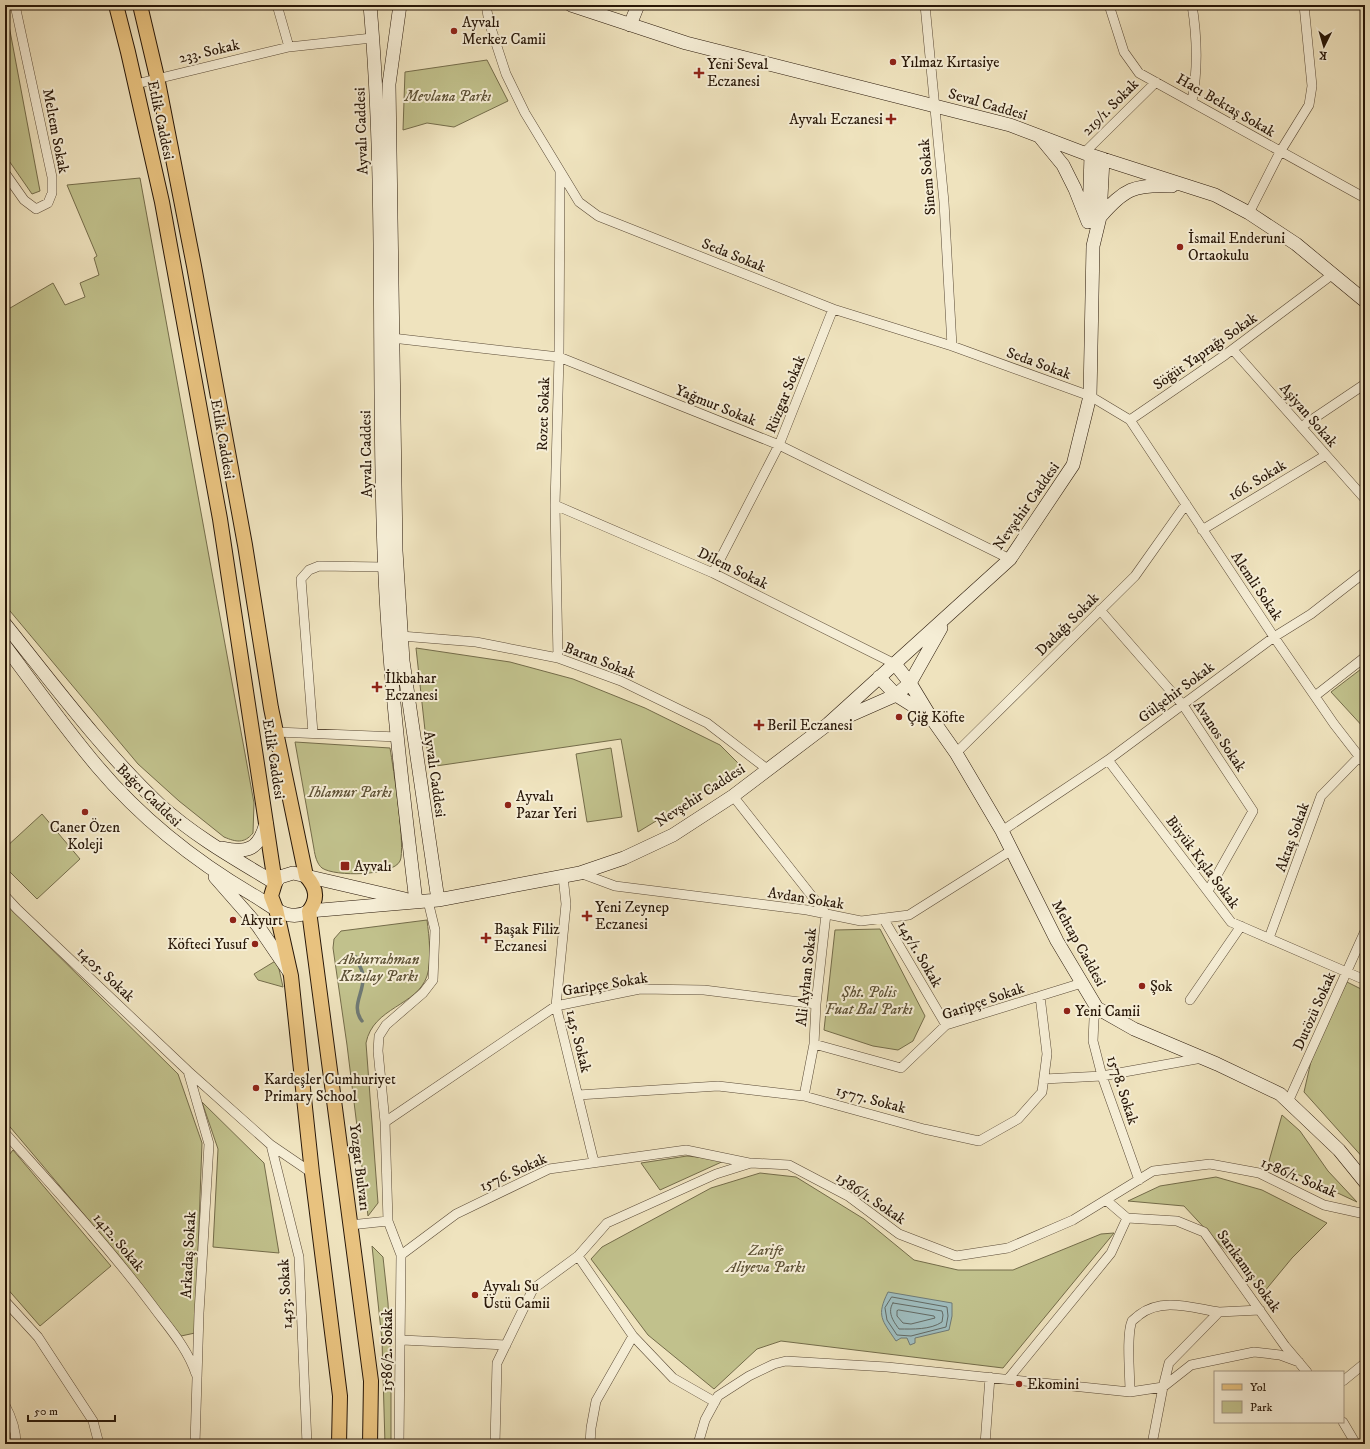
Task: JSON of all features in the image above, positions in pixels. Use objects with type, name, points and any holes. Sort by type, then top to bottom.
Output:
[{"type":"main road","name":"Etlik Caddesi","points":[[116,5],[136,84],[162,202],[220,519],[275,883]]},
{"type":"main road","name":"Etlik Caddesi","points":[[140,5],[157,78],[196,273],[245,545],[276,732],[306,876]]},
{"type":"main road","name":"Ayvalı Caddesi","points":[[370,5],[378,152],[384,567],[388,643],[398,737],[427,901]]},
{"type":"main road","name":"Ayvalı Caddesi","points":[[400,5],[389,84],[396,551],[402,662],[416,760],[427,901]]},
{"type":"main road","name":"Seval Caddesi","points":[[571,5],[686,43],[1010,125],[1087,154],[1215,195],[1249,213],[1296,244],[1365,301]]},
{"type":"main road","points":[[630,25],[638,5]]},
{"type":"main road","points":[[1040,136],[1062,165],[1094,219],[1114,200],[1130,189],[1153,185],[1191,187]]},
{"type":"main road","name":"Nevşehir Caddesi","points":[[308,911],[427,901],[580,873],[624,858],[673,835],[733,796],[828,724],[879,677],[946,619],[1010,559],[1074,465],[1090,396],[1094,219],[1087,154]]},
{"type":"main road","name":"Nevşehir Caddesi","points":[[1094,219],[1103,159]]},
{"type":"main road","points":[[828,724],[896,695],[910,683],[946,619]]},
{"type":"main road","name":"Bağcı Caddesi","points":[[5,624],[96,737],[160,804],[213,846],[275,883]]},
{"type":"main road","name":"Bağcı Caddesi","points":[[5,646],[98,767],[137,809],[196,857],[234,884],[288,916],[295,917],[308,911]]},
{"type":"main road","name":"Mehtap Caddesi","points":[[895,664],[910,683],[930,716],[956,753],[1002,831],[1057,941],[1097,1008],[1134,1030],[1202,1058],[1280,1094],[1339,1150],[1365,1182]]},
{"type":"main road","points":[[879,677],[896,695],[930,716]]},
{"type":"main road","points":[[213,846],[236,851],[246,850],[258,843],[262,837],[266,823]]},
{"type":"main road","points":[[196,857],[258,926],[292,976]]},
{"type":"main road","points":[[306,876],[293,873],[286,874],[275,883],[271,896],[276,909],[292,976],[312,1173],[340,1396],[339,1444]]},
{"type":"main road","name":"Nevşehir Caddesi","points":[[306,876],[427,901]]},
{"type":"main road","name":"Yozgat Bulvarı","points":[[306,876],[312,883],[315,890],[313,905],[308,911],[371,1381],[370,1444]]},
{"type":"street","name":"Meltem Sokak","points":[[5,173],[24,200],[36,209],[48,203],[52,193],[52,177],[15,5]]},
{"type":"street","points":[[277,5],[289,47]]},
{"type":"street","name":"Seda Sokak","points":[[486,5],[489,22],[506,74],[526,113],[578,202],[598,216],[833,310],[952,346],[1090,396]]},
{"type":"street","name":"Sinem Sokak","points":[[925,5],[944,202],[952,346]]},
{"type":"street","name":"Hacı Bektaş Sokak","points":[[1108,5],[1124,52],[1139,72],[1280,152],[1346,186],[1365,198]]},
{"type":"street","points":[[1192,5],[1194,20],[1196,83],[1192,101]]},
{"type":"street","points":[[1249,213],[1280,152],[1309,105],[1312,86],[1304,5]]},
{"type":"street","name":"233. Sokak","points":[[136,84],[289,47],[372,38]]},
{"type":"street","name":"219/1. Sokak","points":[[1087,154],[1156,82]]},
{"type":"street","name":"Rozet Sokak","points":[[558,658],[555,505],[559,357],[560,171]]},
{"type":"street","name":"Söğüt Yaprağı Sokak","points":[[1130,420],[1233,350],[1332,274]]},
{"type":"street","name":"Rüzgar Sokak","points":[[713,573],[780,445],[833,310]]},
{"type":"street","name":"Yağmur Sokak","points":[[392,338],[559,357],[780,445],[1010,559]]},
{"type":"street","name":"Aşiyan Sokak","points":[[1233,350],[1365,499]]},
{"type":"street","points":[[1301,426],[1365,384]]},
{"type":"street","points":[[1090,396],[1130,420]]},
{"type":"street","name":"Alemli Sokak","points":[[1130,420],[1274,637],[1315,696],[1364,762]]},
{"type":"street","name":"166. Sokak","points":[[1202,530],[1326,455]]},
{"type":"street","name":"Dadağı Sokak","points":[[956,753],[1135,576],[1186,504]]},
{"type":"street","name":"Dilem Sokak","points":[[555,505],[713,573],[895,664]]},
{"type":"street","points":[[313,733],[301,579],[309,570],[318,566],[384,567]]},
{"type":"street","name":"Gülşehir Sokak","points":[[1002,831],[1108,760],[1274,637],[1310,614],[1365,572]]},
{"type":"street","name":"Avanos Sokak","points":[[1100,610],[1183,705],[1253,810],[1208,891]]},
{"type":"street","name":"Baran Sokak","points":[[401,636],[476,642],[558,658],[621,681],[706,723],[767,769]]},
{"type":"street","points":[[1315,696],[1365,657]]},
{"type":"street","points":[[276,732],[398,737]]},
{"type":"street","name":"Büyük Kışla Sokak","points":[[1108,760],[1231,922],[1365,980]]},
{"type":"street","name":"Aktaş Sokak","points":[[1269,938],[1321,796],[1364,762]]},
{"type":"street","name":"Ali Ayhan Sokak","points":[[733,796],[826,914],[816,1004],[814,1044],[804,1096]]},
{"type":"street","name":"Avdan Sokak","points":[[580,873],[615,886],[826,914],[861,921],[909,914],[1012,850]]},
{"type":"street","name":"145. Sokak","points":[[563,876],[566,904],[556,1006],[594,1162]]},
{"type":"street","name":"1405. Sokak","points":[[5,896],[188,1071],[271,1145],[312,1173]]},
{"type":"street","points":[[401,1255],[388,1220],[385,1122],[378,1051],[380,1033],[423,993],[433,980],[435,930],[427,901]]},
{"type":"street","name":"145/1. Sokak","points":[[883,918],[946,1025]]},
{"type":"street","points":[[1190,1000],[1241,926]]},
{"type":"street","name":"Dutözü Sokak","points":[[1288,1102],[1365,931]]},
{"type":"street","name":"Garipçe Sokak","points":[[814,1044],[902,1068],[946,1025],[1082,983]]},
{"type":"street","name":"Garipçe Sokak","points":[[385,1122],[556,1006],[640,989],[704,990],[816,1004]]},
{"type":"street","name":"1577. Sokak","points":[[578,1095],[718,1086],[804,1096],[924,1129],[979,1141],[1018,1118],[1042,1092],[1047,1054],[1040,996]]},
{"type":"street","name":"1578. Sokak","points":[[1097,1008],[1094,1019],[1092,1041],[1102,1076],[1139,1180]]},
{"type":"street","points":[[1044,1079],[1102,1076],[1202,1058]]},
{"type":"street","name":"Arkadaş Sokak","points":[[188,1071],[208,1144],[199,1313],[195,1444]]},
{"type":"street","name":"1412. Sokak","points":[[5,1133],[127,1271],[182,1345],[191,1360],[198,1380]]},
{"type":"street","name":"1453. Sokak","points":[[271,1145],[299,1257],[307,1444]]},
{"type":"street","name":"1576. Sokak","points":[[401,1255],[456,1214],[549,1169],[686,1150],[751,1163]]},
{"type":"street","name":"1586/1. Sokak","points":[[495,1444],[497,1363],[533,1289],[578,1256],[607,1223],[716,1174],[751,1163],[789,1165],[848,1196],[898,1234],[956,1256],[1008,1248],[1073,1220],[1153,1171],[1210,1164],[1259,1173],[1324,1205],[1365,1214]]},
{"type":"street","points":[[1010,1378],[1110,1253],[1127,1218],[1106,1200]]},
{"type":"street","name":"Sarıkamış Sokak","points":[[1127,1218],[1177,1221],[1204,1232],[1285,1346],[1306,1371]]},
{"type":"street","points":[[350,1225],[388,1220]]},
{"type":"street","name":"1586/2. Sokak","points":[[400,1444],[402,1340],[401,1255]]},
{"type":"street","points":[[578,1256],[633,1336],[673,1378],[715,1402]]},
{"type":"street","points":[[5,1301],[42,1344],[93,1421],[99,1444]]},
{"type":"street","points":[[1130,1392],[1130,1333],[1133,1320],[1146,1310],[1157,1305],[1169,1304],[1219,1312],[1260,1310]]},
{"type":"street","points":[[1152,1444],[1169,1363],[1219,1312]]},
{"type":"street","points":[[590,1444],[591,1428],[596,1401],[633,1336]]},
{"type":"street","points":[[402,1340],[506,1345]]},
{"type":"street","points":[[698,1444],[705,1420],[718,1396],[749,1376],[786,1361],[887,1367],[1010,1378],[1130,1392],[1163,1386],[1191,1365],[1254,1352],[1280,1355],[1299,1362]]},
{"type":"street","points":[[1344,1380],[1365,1363]]},
{"type":"street","points":[[985,1444],[990,1377]]},
{"type":"street","points":[[5,1405],[16,1431],[16,1444]]},
{"type":"street","points":[[1344,1423],[1356,1444]]},
{"type":"green space","points":[[7,15],[40,191],[32,194],[5,155],[5,16]]},
{"type":"green space","name":"Mevlana Parkı","points":[[487,60],[508,101],[454,127],[427,123],[403,130],[405,72]]},
{"type":"green space","points":[[140,178],[254,803],[253,833],[250,837],[240,841],[224,837],[179,801],[138,764],[5,605],[5,311],[53,283],[65,305],[85,297],[80,283],[99,275],[94,258],[97,256],[67,185]]},
{"type":"green space","points":[[416,648],[510,662],[573,679],[645,708],[720,745],[743,768],[638,832],[621,739],[429,767]]},
{"type":"green space","points":[[1365,666],[1365,729],[1331,692]]},
{"type":"green space","name":"Ihlamur Parkı","points":[[295,742],[390,748],[401,841],[400,861],[395,866],[387,870],[376,872],[351,874],[329,871],[320,866],[315,854]]},
{"type":"green space","points":[[611,748],[622,817],[587,822],[576,754]]},
{"type":"green space","points":[[42,814],[80,859],[37,899],[5,867],[5,848]]},
{"type":"green space","points":[[5,903],[178,1074],[202,1143],[195,1333],[181,1336],[119,1256],[5,1121]]},
{"type":"green space","name":"Abdurrahman Kızılay Parkı","points":[[427,920],[430,955],[427,976],[422,986],[414,994],[377,1022],[370,1031],[366,1043],[378,1203],[368,1216],[347,1045],[333,948],[334,939],[341,931]]},
{"type":"green space","name":"Şht. Polis Fuat Bal Parkı","points":[[880,929],[925,1016],[913,1041],[898,1050],[873,1046],[824,1030],[835,930]]},
{"type":"green space","points":[[277,960],[283,987],[258,980],[254,974]]},
{"type":"green space","points":[[1347,982],[1365,991],[1365,1160],[1304,1092],[1314,1048]]},
{"type":"green space","points":[[202,1102],[264,1163],[279,1253],[213,1247],[218,1149]]},
{"type":"green space","points":[[1282,1115],[1300,1131],[1328,1171],[1357,1202],[1269,1161]]},
{"type":"green space","points":[[13,1150],[111,1266],[40,1326],[5,1286],[5,1160]]},
{"type":"green space","points":[[687,1156],[726,1160],[660,1190],[641,1163]]},
{"type":"green space","name":"Zarife Aliyeva Parkı","points":[[760,1173],[796,1177],[864,1219],[914,1260],[958,1270],[1013,1270],[1101,1234],[1114,1233],[1003,1368],[781,1341],[757,1349],[714,1389],[648,1335],[591,1259],[602,1247],[711,1188]]},
{"type":"green space","points":[[1216,1177],[1262,1190],[1327,1223],[1292,1258],[1264,1292],[1184,1206],[1128,1201],[1160,1186]]},
{"type":"green space","points":[[372,1246],[383,1257],[388,1303],[391,1364],[391,1444],[385,1444],[382,1340]]},
{"type":"water","points":[[888,1292],[952,1303],[952,1316],[949,1330],[915,1338],[915,1343],[910,1345],[907,1338],[901,1338],[896,1341],[882,1318],[882,1307]]},
{"type":"waterway","points":[[356,957],[363,975],[357,1010],[362,1021]]},
{"type":"place","name":"Ayvalı Merkez Camii","points":[[454,31]]},
{"type":"place","name":"Yılmaz Kırtasiye","points":[[893,62]]},
{"type":"place","name":"Yeni Seval Eczanesi","points":[[699,73]]},
{"type":"place","name":"Ayvalı Eczanesi","points":[[891,119]]},
{"type":"place","name":"İsmail Enderuni Ortaokulu","points":[[1180,247]]},
{"type":"place","name":"İlkbahar Eczanesi","points":[[377,687]]},
{"type":"place","name":"Çiğ Köfte","points":[[899,717]]},
{"type":"place","name":"Beril Eczanesi","points":[[759,725]]},
{"type":"place","name":"Ayvalı Pazar Yeri","points":[[508,805]]},
{"type":"place","name":"Caner Özen Koleji","points":[[85,812]]},
{"type":"place","name":"Ayvalı","points":[[345,866]]},
{"type":"place","name":"Yeni Zeynep Eczanesi","points":[[587,916]]},
{"type":"place","name":"Akyurt","points":[[233,920]]},
{"type":"place","name":"Başak Filiz Eczanesi","points":[[486,938]]},
{"type":"place","name":"Köfteci Yusuf","points":[[255,944]]},
{"type":"place","name":"Şok","points":[[1142,986]]},
{"type":"place","name":"Yeni Camii","points":[[1067,1011]]},
{"type":"place","name":"Kardeşler Cumhuriyet Primary School","points":[[256,1088]]},
{"type":"place","name":"Ayvalı Su Üstü Camii","points":[[475,1295]]},
{"type":"place","name":"Ekomini","points":[[1019,1384]]}]
